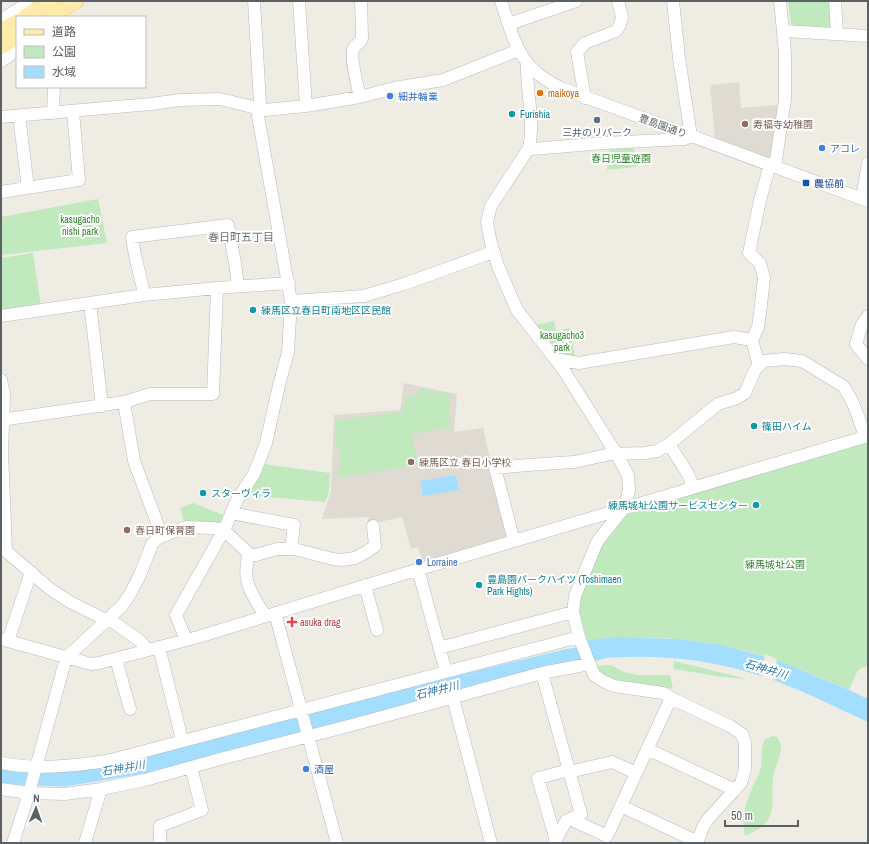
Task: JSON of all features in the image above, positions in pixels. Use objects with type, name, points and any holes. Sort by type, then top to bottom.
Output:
[{"type":"main road","points":[[31,16],[53,12],[76,1]]},
{"type":"main road","points":[[1,31],[16,23]]},
{"type":"main road","points":[[1,47],[16,38]]},
{"type":"street","points":[[1,20],[24,6],[27,1]]},
{"type":"street","points":[[186,640],[176,615],[224,530],[236,500],[254,474],[266,443],[288,352],[291,301],[258,116],[260,109],[254,1]]},
{"type":"street","points":[[299,1],[306,106]]},
{"type":"street","points":[[360,97],[353,65],[352,52],[362,38],[361,1]]},
{"type":"street","name":"豊島園通り","points":[[501,1],[519,50],[527,64],[542,77],[561,88],[865,200]]},
{"type":"street","points":[[509,24],[576,1]]},
{"type":"street","points":[[585,98],[577,52],[584,42],[616,32],[622,17],[618,1]]},
{"type":"street","points":[[529,148],[685,139],[691,136],[679,58],[673,1]]},
{"type":"street","points":[[759,366],[752,340],[758,327],[764,278],[760,263],[749,253],[760,200],[773,166],[784,99],[784,31],[780,1]]},
{"type":"street","points":[[835,1],[838,34]]},
{"type":"street","points":[[784,31],[868,36]]},
{"type":"street","points":[[1,61],[13,54],[16,38]]},
{"type":"street","points":[[1,118],[180,100],[220,99],[265,110],[306,106],[360,97],[394,88],[444,80],[519,50]]},
{"type":"street","points":[[527,64],[526,80],[530,97],[529,148],[491,206],[488,214],[493,252],[517,310],[563,370],[618,455],[628,475],[629,490],[624,508],[598,542],[575,596],[573,612],[579,637],[594,675],[603,682],[614,686],[663,693],[730,726],[742,734],[745,743],[745,769],[741,783],[714,810],[708,819],[698,842],[621,806]]},
{"type":"street","points":[[53,113],[54,88]]},
{"type":"street","points":[[1,192],[79,180],[73,111]]},
{"type":"street","points":[[19,116],[28,188]]},
{"type":"street","points":[[865,200],[868,163]]},
{"type":"street","points":[[144,295],[134,254],[132,237],[228,225],[238,286]]},
{"type":"street","points":[[291,301],[364,296],[404,284],[493,252]]},
{"type":"street","points":[[1,316],[144,295],[238,286],[289,283]]},
{"type":"street","points":[[2,420],[102,406],[124,402],[150,394],[213,394],[217,288]]},
{"type":"street","points":[[90,303],[102,406]]},
{"type":"street","points":[[868,316],[862,324],[856,344],[868,359]]},
{"type":"street","points":[[555,359],[579,363],[734,337],[752,340]]},
{"type":"street","points":[[32,572],[4,640],[91,664],[116,659],[186,640],[418,569],[514,541],[866,436],[848,392],[843,386],[802,361],[791,359],[770,360],[764,362],[755,370],[745,393],[737,398],[718,404],[669,444],[658,451],[618,455],[612,454],[574,462],[495,468],[514,541]]},
{"type":"street","points":[[1,380],[4,394],[2,452],[6,557],[32,572],[50,589],[64,598],[112,621],[153,649],[182,740]]},
{"type":"street","points":[[124,402],[134,461],[162,536]]},
{"type":"street","points":[[669,444],[688,474],[693,487]]},
{"type":"street","points":[[231,513],[294,525],[291,549]]},
{"type":"street","points":[[13,843],[29,793],[66,658],[106,619],[122,606],[140,575],[152,544],[162,536],[186,527],[213,528],[224,530],[249,554],[256,555],[277,548],[309,552],[342,560],[354,558],[375,546],[373,526]]},
{"type":"street","points":[[249,554],[246,567],[246,579],[252,594],[270,614],[302,710],[337,843]]},
{"type":"street","points":[[418,569],[446,672]]},
{"type":"street","points":[[365,585],[377,630]]},
{"type":"street","points":[[439,648],[573,612]]},
{"type":"street","points":[[1,764],[36,767],[107,761],[182,740],[579,637]]},
{"type":"street","points":[[116,659],[130,710]]},
{"type":"street","points":[[1,789],[29,793],[65,794],[101,789],[145,780],[542,673],[589,664]]},
{"type":"street","points":[[542,673],[581,814],[566,821],[555,842]]},
{"type":"street","points":[[452,698],[491,843]]},
{"type":"street","points":[[570,819],[607,836],[671,698]]},
{"type":"street","points":[[647,749],[735,790]]},
{"type":"street","points":[[555,842],[538,778],[612,762],[636,774]]},
{"type":"street","points":[[160,843],[160,826],[202,810],[191,767]]},
{"type":"street","points":[[85,843],[101,789]]},
{"type":"shaded area","name":"寿福寺幼稚園","points":[[739,82],[741,108],[776,105],[779,108],[772,157],[769,158],[715,139],[710,85]]},
{"type":"shaded area","name":"練馬区立 春日小学校","points":[[404,383],[457,394],[454,432],[483,428],[508,536],[423,562],[418,547],[411,549],[402,517],[375,523],[367,523],[369,517],[322,519],[331,491],[334,415],[400,410]]},
{"type":"green space","points":[[788,1],[831,1],[833,26],[830,29],[797,28],[791,23]]},
{"type":"green space","name":"春日児童遊園","points":[[634,148],[636,167],[607,170],[609,150]]},
{"type":"green space","name":"kasugacho nishi park","points":[[98,199],[107,243],[1,255],[1,217]]},
{"type":"green space","points":[[33,253],[41,306],[1,311],[1,258]]},
{"type":"green space","name":"kasugacho3 park","points":[[554,321],[556,331],[570,328],[575,359],[560,356],[535,325]]},
{"type":"green space","points":[[418,388],[450,394],[449,428],[412,434],[418,465],[338,478],[340,451],[336,446],[336,420],[403,412],[405,396],[418,397]]},
{"type":"green space","name":"練馬城址公園","points":[[868,440],[868,665],[858,670],[849,690],[764,656],[721,645],[677,639],[632,637],[587,640],[579,612],[581,592],[602,541],[623,514]]},
{"type":"green space","points":[[263,464],[330,473],[329,491],[325,502],[246,495]]},
{"type":"green space","points":[[193,503],[226,516],[223,522],[219,524],[185,524],[180,508]]},
{"type":"green space","points":[[674,661],[747,679],[723,677],[673,669]]},
{"type":"green space","points":[[611,665],[624,672],[638,675],[670,675],[673,689],[615,682],[605,676],[595,666]]},
{"type":"green space","points":[[773,736],[777,737],[781,747],[773,778],[771,813],[764,825],[745,836],[743,822],[746,804],[759,774],[762,763],[763,743],[765,739]]},
{"type":"water","points":[[456,475],[459,490],[423,496],[420,481]]},
{"type":"water","points":[[616,637],[678,639],[722,645],[779,661],[868,699],[868,722],[776,681],[731,667],[664,658],[618,657],[594,659],[587,640]]},
{"type":"pier","points":[[765,654],[777,659],[773,682],[761,678]]},
{"type":"waterway","name":"石神井川","points":[[1,774],[11,776],[64,778],[143,765],[359,708],[565,658],[601,651]]},
{"type":"place","name":"maikoya","points":[[540,93]]},
{"type":"place","name":"細井輪業","points":[[390,96]]},
{"type":"place","name":"Furishia","points":[[512,114]]},
{"type":"place","name":"三井のリパーク","points":[[597,120]]},
{"type":"place","name":"寿福寺幼稚園","points":[[745,124]]},
{"type":"place","name":"アコレ","points":[[822,148]]},
{"type":"place","name":"農協前","points":[[806,183]]},
{"type":"place","name":"練馬区立春日町南地区区民館","points":[[253,310]]},
{"type":"place","name":"篠田ハイム","points":[[754,426]]},
{"type":"place","name":"練馬区立 春日小学校","points":[[411,462]]},
{"type":"place","name":"スターヴィラ","points":[[203,493]]},
{"type":"place","name":"練馬城址公園サービスセンター","points":[[756,505]]},
{"type":"place","name":"春日町保育園","points":[[127,530]]},
{"type":"place","name":"Lorraine","points":[[419,562]]},
{"type":"place","name":"豊島園パークハイツ (Toshimaen Park Hights)","points":[[479,585]]},
{"type":"place","name":"asuka drag","points":[[292,622]]},
{"type":"place","name":"酒屋","points":[[306,769]]},
{"type":"district","name":"春日町五丁目","points":[[241,237]]}]
